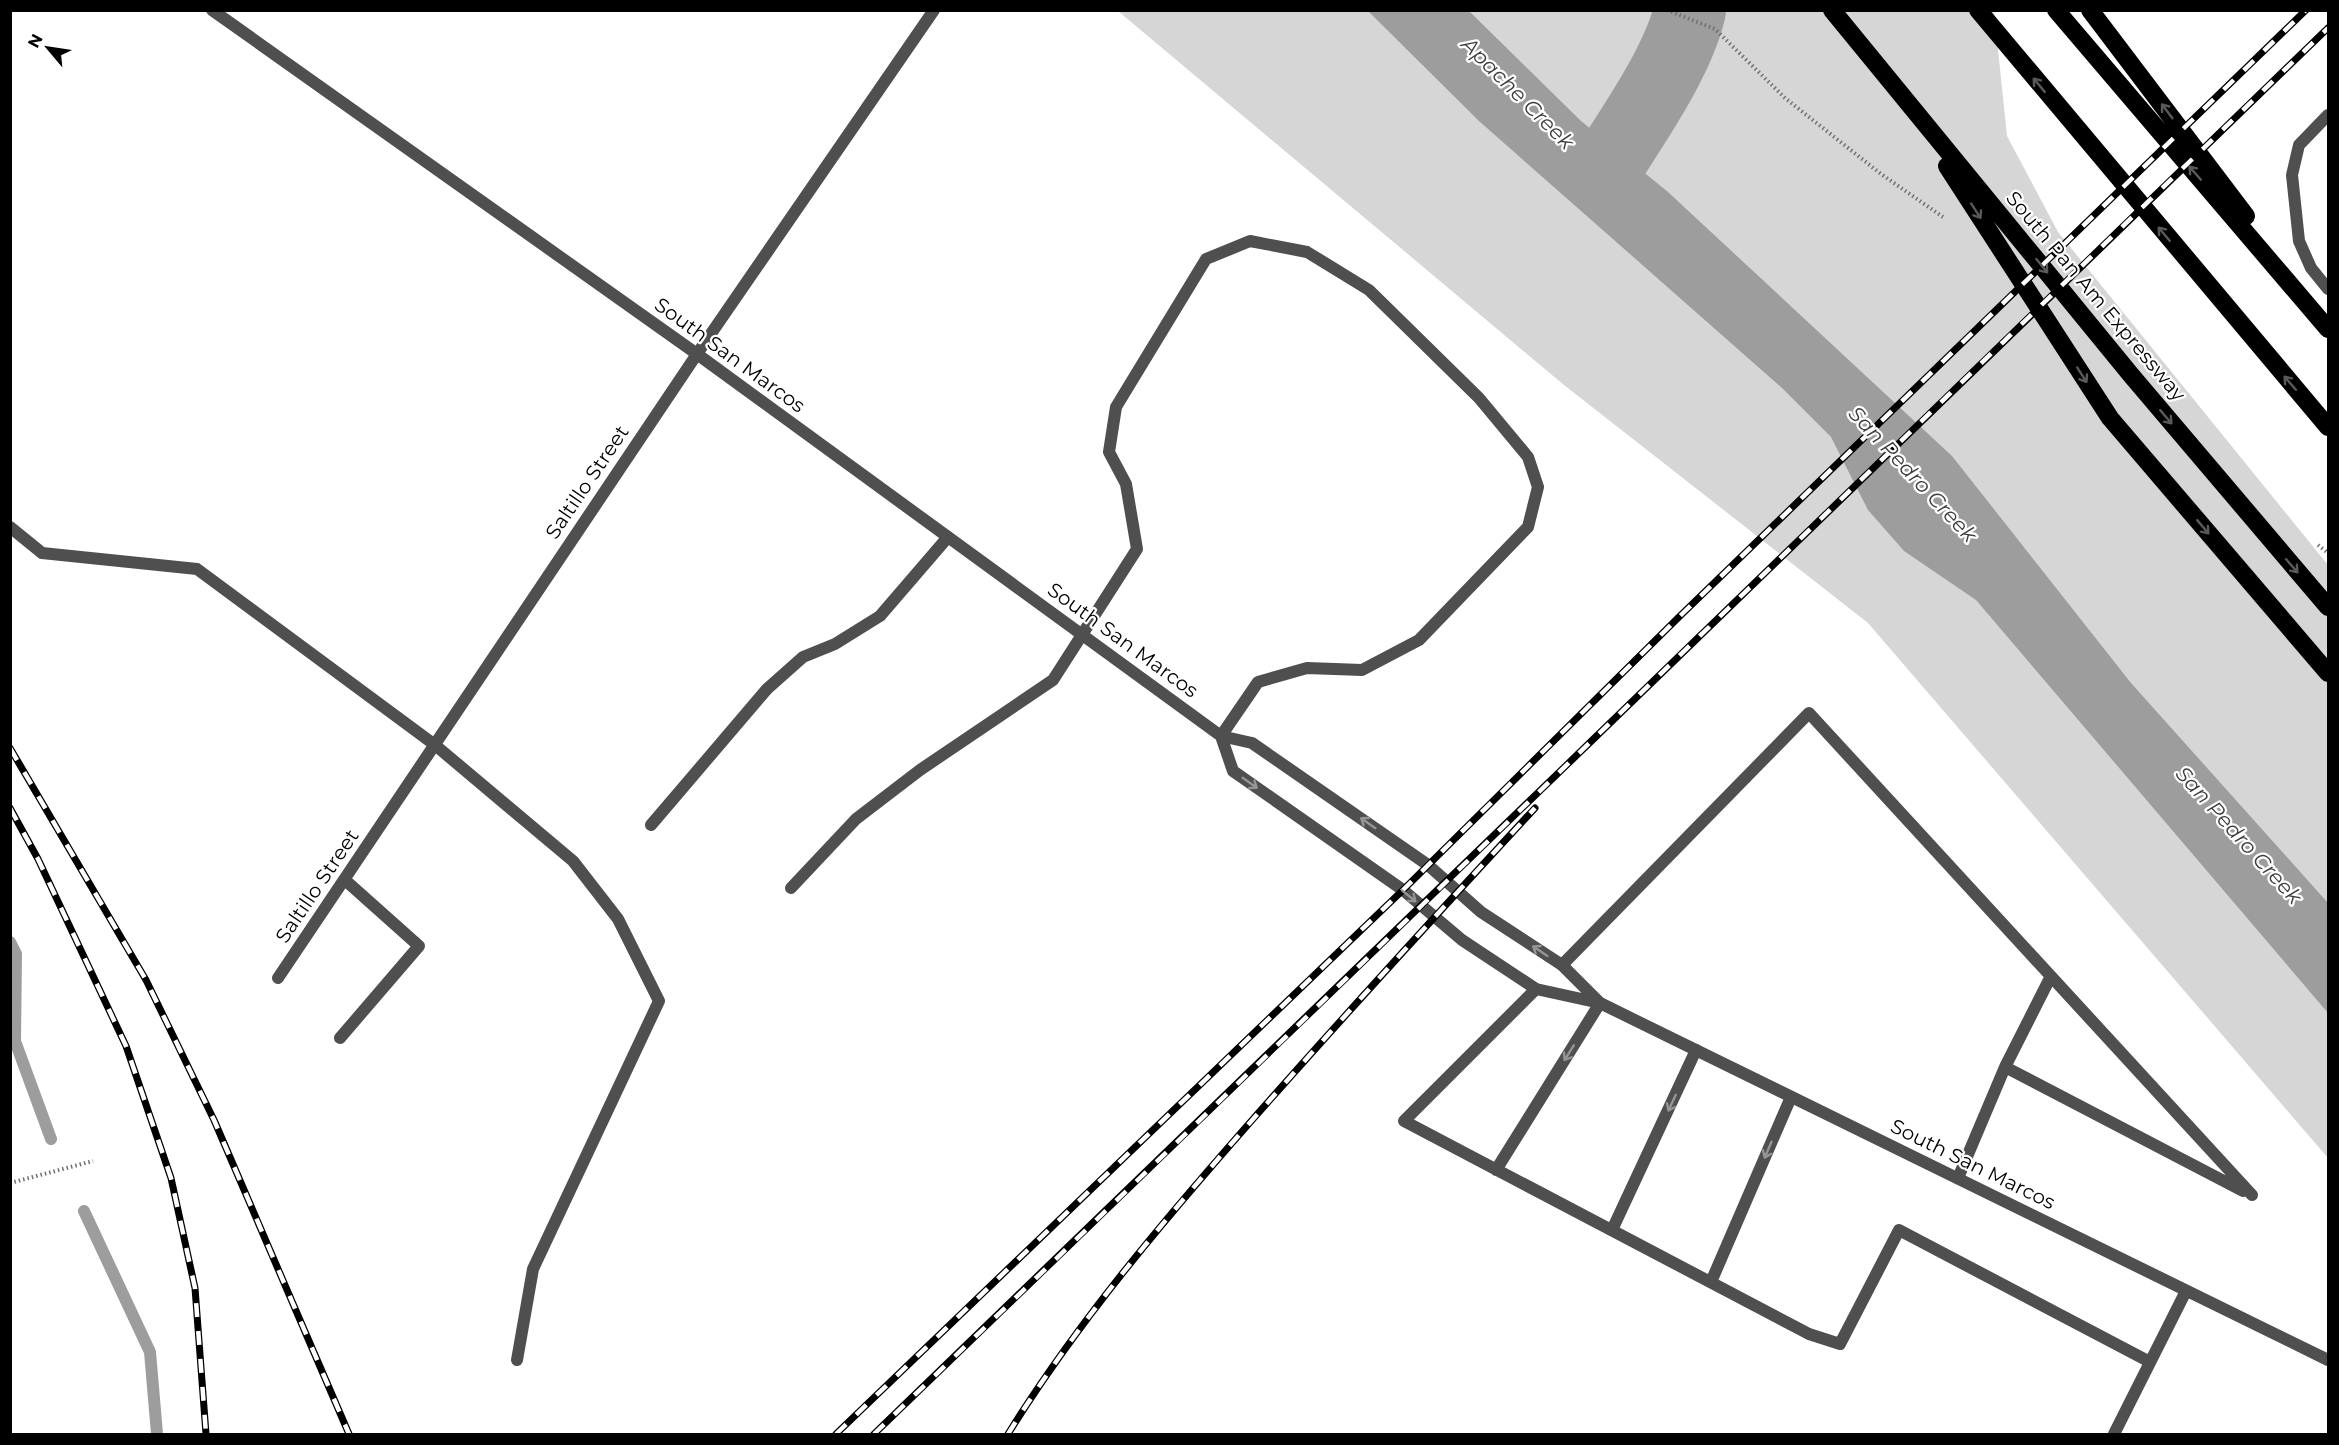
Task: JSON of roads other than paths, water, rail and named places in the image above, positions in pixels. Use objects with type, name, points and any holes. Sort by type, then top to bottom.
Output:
[{"type":"highway","points":[[1818,10],[1870,57]]},
{"type":"highway","name":"South Pan Am Expressway","points":[[1832,10],[2131,375],[2328,607]]},
{"type":"highway","points":[[1978,10],[2328,427]]},
{"type":"highway","points":[[2056,10],[2328,327]]},
{"type":"highway","points":[[2090,10],[2328,327]]},
{"type":"highway","points":[[1898,91],[2110,417],[2328,673]]},
{"type":"street","name":"South San Marcos","points":[[212,10],[697,354],[1221,736],[1252,743],[1428,865],[1481,912],[1562,965],[1600,1003]]},
{"type":"street","name":"Saltillo Street","points":[[278,978],[697,354],[934,10]]},
{"type":"street","points":[[2328,115],[2299,146],[2292,175],[2299,241],[2311,268],[2328,290]]},
{"type":"street","points":[[791,888],[856,819],[920,770],[1053,680],[1137,549],[1126,484],[1109,452],[1116,407],[1206,260],[1250,241],[1307,252],[1369,290],[1479,398],[1528,457],[1538,487],[1527,527],[1419,640],[1362,670],[1307,668],[1258,682],[1221,736]]},
{"type":"street","points":[[10,527],[42,553],[197,569],[435,745],[573,861],[618,919],[659,1001],[533,1269],[518,1360]]},
{"type":"street","points":[[651,825],[767,689],[803,657],[835,644],[880,616],[948,537]]},
{"type":"street","points":[[1562,965],[1809,713],[2252,1195],[2005,1067]]},
{"type":"street","name":"South San Marcos","points":[[1221,736],[1233,771],[1403,890],[1462,940],[1536,989],[1600,1003],[2328,1360]]},
{"type":"street","points":[[340,1038],[419,946],[345,880]]},
{"type":"street","points":[[1958,1178],[2005,1067],[2051,976]]},
{"type":"street","points":[[1536,989],[1404,1121],[1809,1334],[1840,1344],[1899,1230],[2150,1362]]},
{"type":"street","points":[[1496,1170],[1600,1003]]},
{"type":"street","points":[[1612,1230],[1696,1050]]},
{"type":"street","points":[[1711,1282],[1791,1097]]},
{"type":"street","points":[[2114,1434],[2186,1291]]},
{"type":"water","name":"Apache Creek","points":[[1368,11],[1469,11],[1581,121],[1668,192],[1952,456],[2131,683],[2328,903],[2328,1013],[1976,600],[1904,551],[1868,510],[1831,437],[1782,388],[1479,121]]},
{"type":"waterway","name":"San Pedro Creek","points":[[1601,176],[1664,74],[1684,30],[1690,10]]},
{"type":"waterway","points":[[10,942],[16,954],[15,1041],[51,1139]]},
{"type":"waterway","points":[[84,1211],[150,1352],[157,1434]]},
{"type":"railway","points":[[836,1434],[1403,890],[1682,614],[2306,10]]},
{"type":"railway","points":[[874,1434],[2328,28]]},
{"type":"railway","points":[[10,748],[146,980],[214,1120],[349,1434]]},
{"type":"railway","points":[[10,808],[38,859],[126,1046],[171,1178],[195,1288],[206,1434]]},
{"type":"railway","points":[[1008,1434],[1091,1314],[1182,1201],[1318,1046],[1535,808]]}]
